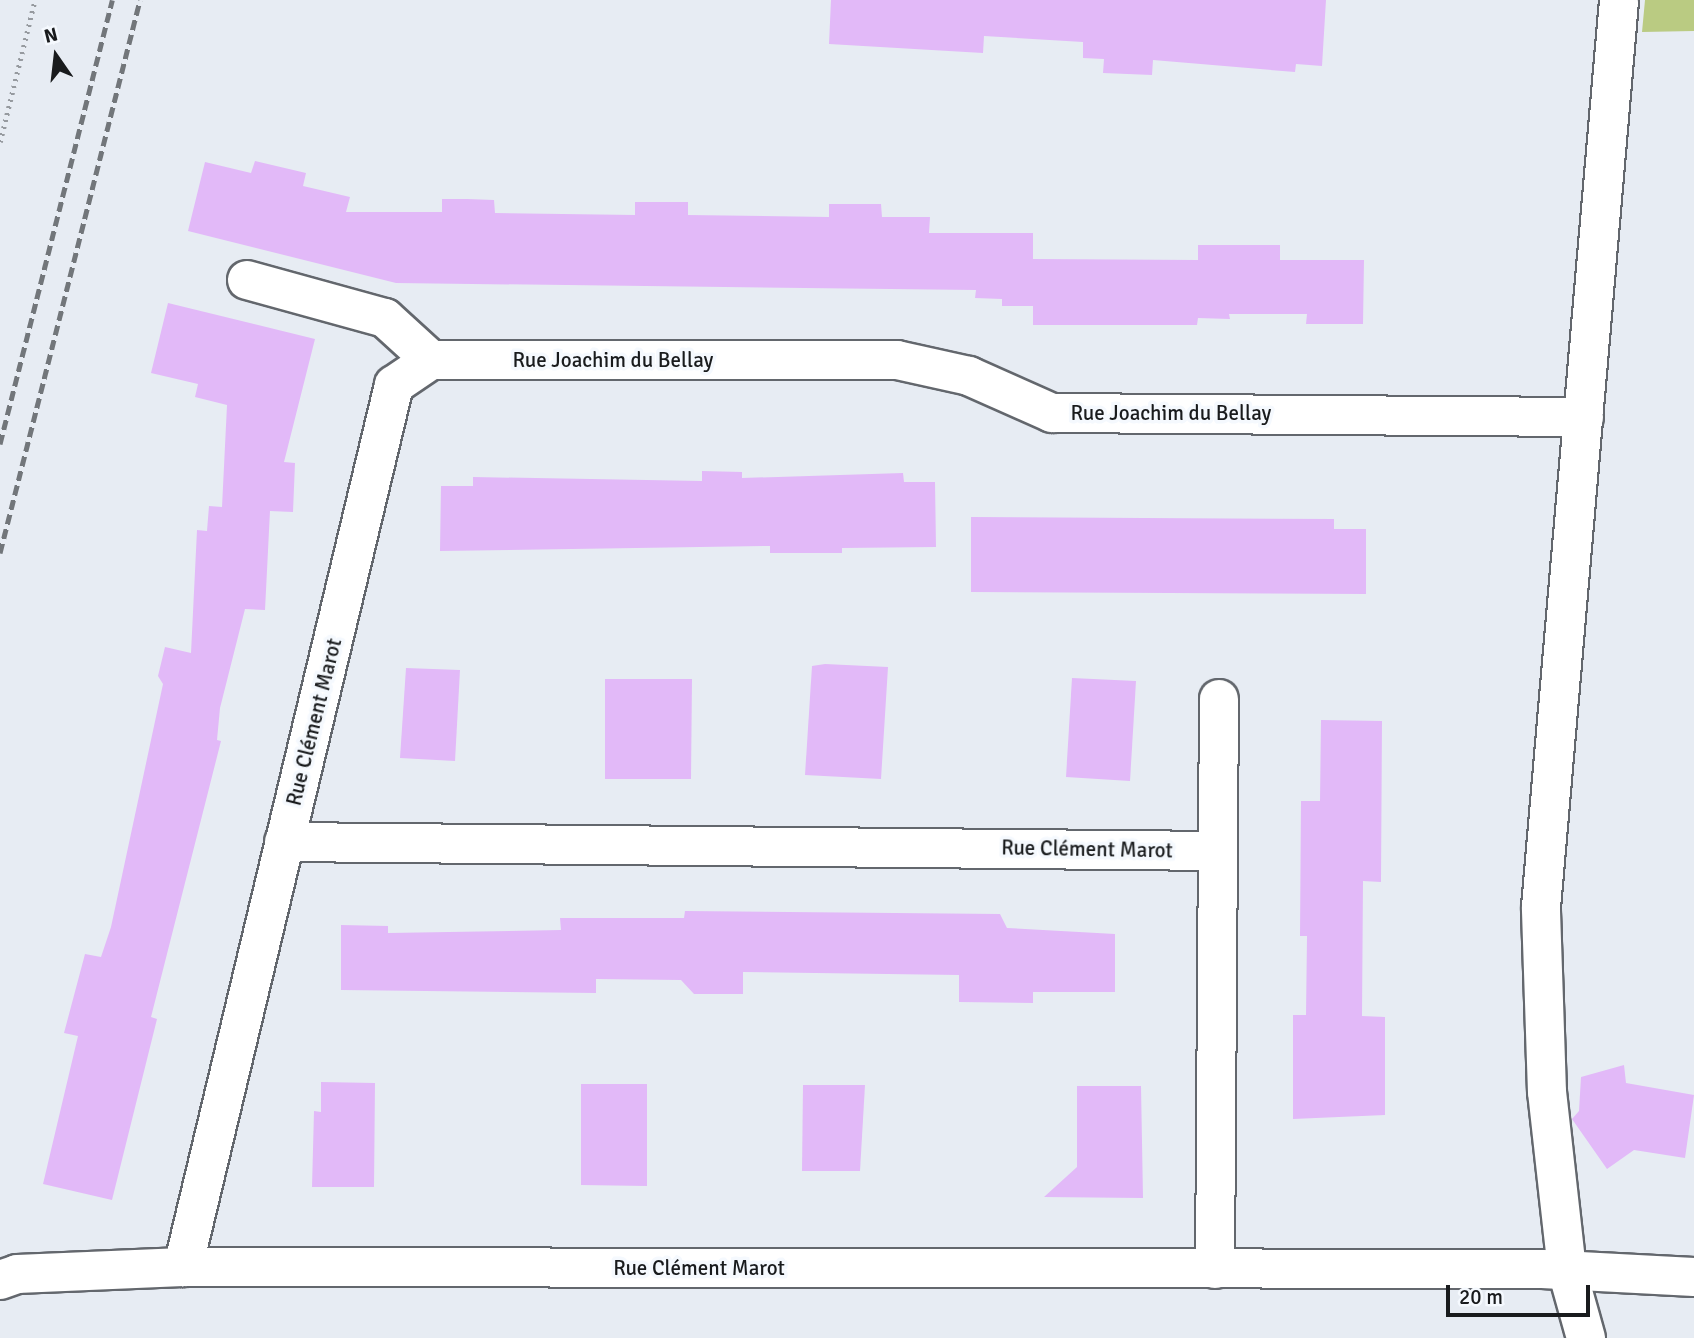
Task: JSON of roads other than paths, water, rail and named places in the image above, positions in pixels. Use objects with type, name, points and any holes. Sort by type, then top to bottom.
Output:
[{"type":"street","points":[[1586,1338],[1567,1270],[1547,1092],[1541,907],[1619,0]]},
{"type":"street","points":[[247,280],[385,317],[431,360]]},
{"type":"street","name":"Rue Joachim du Bellay","points":[[431,360],[897,360],[969,376],[1052,412],[1584,417]]},
{"type":"street","name":"Rue Clément Marot","points":[[183,1267],[394,385],[431,360]]},
{"type":"street","points":[[1215,1269],[1219,699]]},
{"type":"street","name":"Rue Clément Marot","points":[[284,842],[1218,850]]},
{"type":"street","name":"Rue Clément Marot","points":[[0,1280],[17,1274],[183,1267],[1567,1270],[1694,1277]]},
{"type":"railway","points":[[0,444],[112,0]]},
{"type":"railway","points":[[0,553],[140,0]]}]
